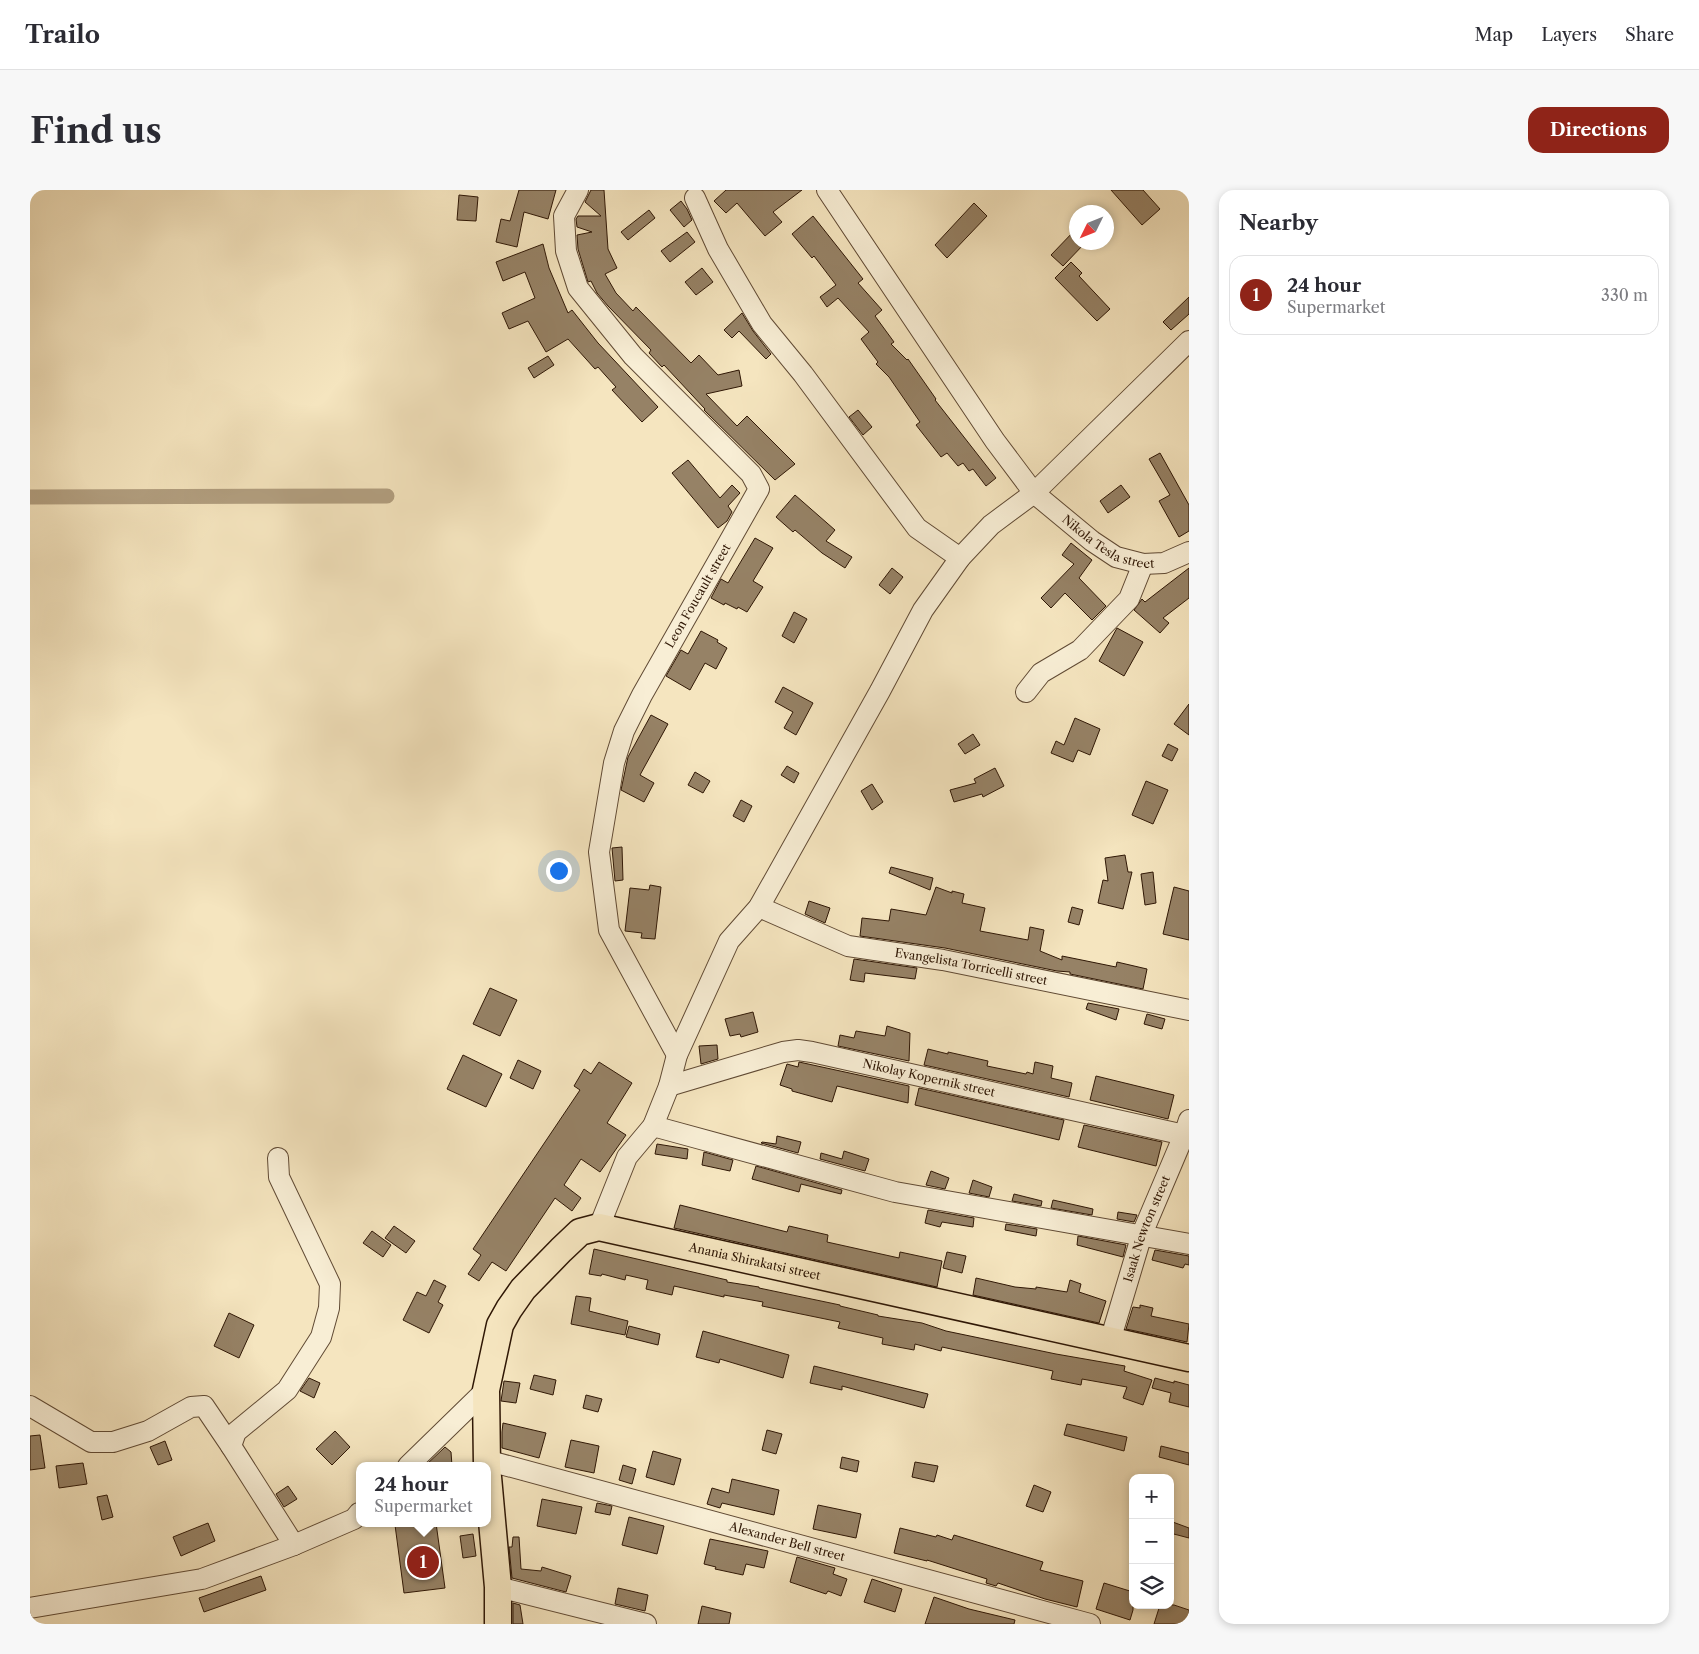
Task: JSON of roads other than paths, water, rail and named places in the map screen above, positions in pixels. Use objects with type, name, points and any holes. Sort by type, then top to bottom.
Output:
[{"type":"main road","name":"Anania Shirakatsi street","points":[[599,1227],[1189,1358]]},
{"type":"main road","points":[[486,1462],[486,1390],[500,1325],[523,1289],[580,1232],[599,1227]]},
{"type":"main road","points":[[491,1515],[498,1587],[498,1624]]},
{"type":"street","name":"Leon Foucault street","points":[[578,190],[564,216],[566,252],[578,288],[633,356],[751,474],[759,489],[642,695],[624,732],[614,763],[599,852],[609,930],[677,1055]]},
{"type":"street","points":[[827,190],[995,441],[1034,493]]},
{"type":"street","points":[[695,198],[718,248],[762,324],[803,374],[917,528],[960,558]]},
{"type":"street","points":[[599,1227],[627,1157],[653,1126],[669,1086],[677,1055],[729,941],[759,907],[923,610],[960,558],[991,525],[1034,493],[1189,341]]},
{"type":"street","name":"Nikola Tesla street","points":[[1034,493],[1092,541],[1116,557],[1143,564],[1164,563],[1189,552]]},
{"type":"street","points":[[1026,692],[1041,673],[1080,650],[1129,599],[1143,564]]},
{"type":"street","name":"Evangelista Torricelli street","points":[[759,907],[848,946],[943,960],[1189,1010]]},
{"type":"street","name":"Nikolay Kopernik street","points":[[669,1086],[783,1052],[798,1050],[1187,1131]]},
{"type":"street","points":[[653,1126],[895,1192],[1142,1234],[1189,1244]]},
{"type":"street","name":"Isaak Newton street","points":[[1110,1341],[1142,1234],[1187,1131]]},
{"type":"street","points":[[232,1446],[236,1432],[287,1390],[321,1337],[329,1308],[330,1284],[279,1177],[278,1158]]},
{"type":"street","points":[[412,1462],[486,1390]]},
{"type":"street","points":[[30,1406],[91,1442],[113,1442],[148,1431],[191,1407],[204,1406],[232,1446],[294,1545]]},
{"type":"street","name":"Alexander Bell street","points":[[491,1465],[1090,1624]]},
{"type":"street","points":[[30,1608],[202,1579],[294,1545],[356,1517]]},
{"type":"street","points":[[498,1587],[646,1624]]},
{"type":"waterway","points":[[30,497],[387,496]]},
{"type":"place","name":"24 hour","points":[[423,1562]]}]
